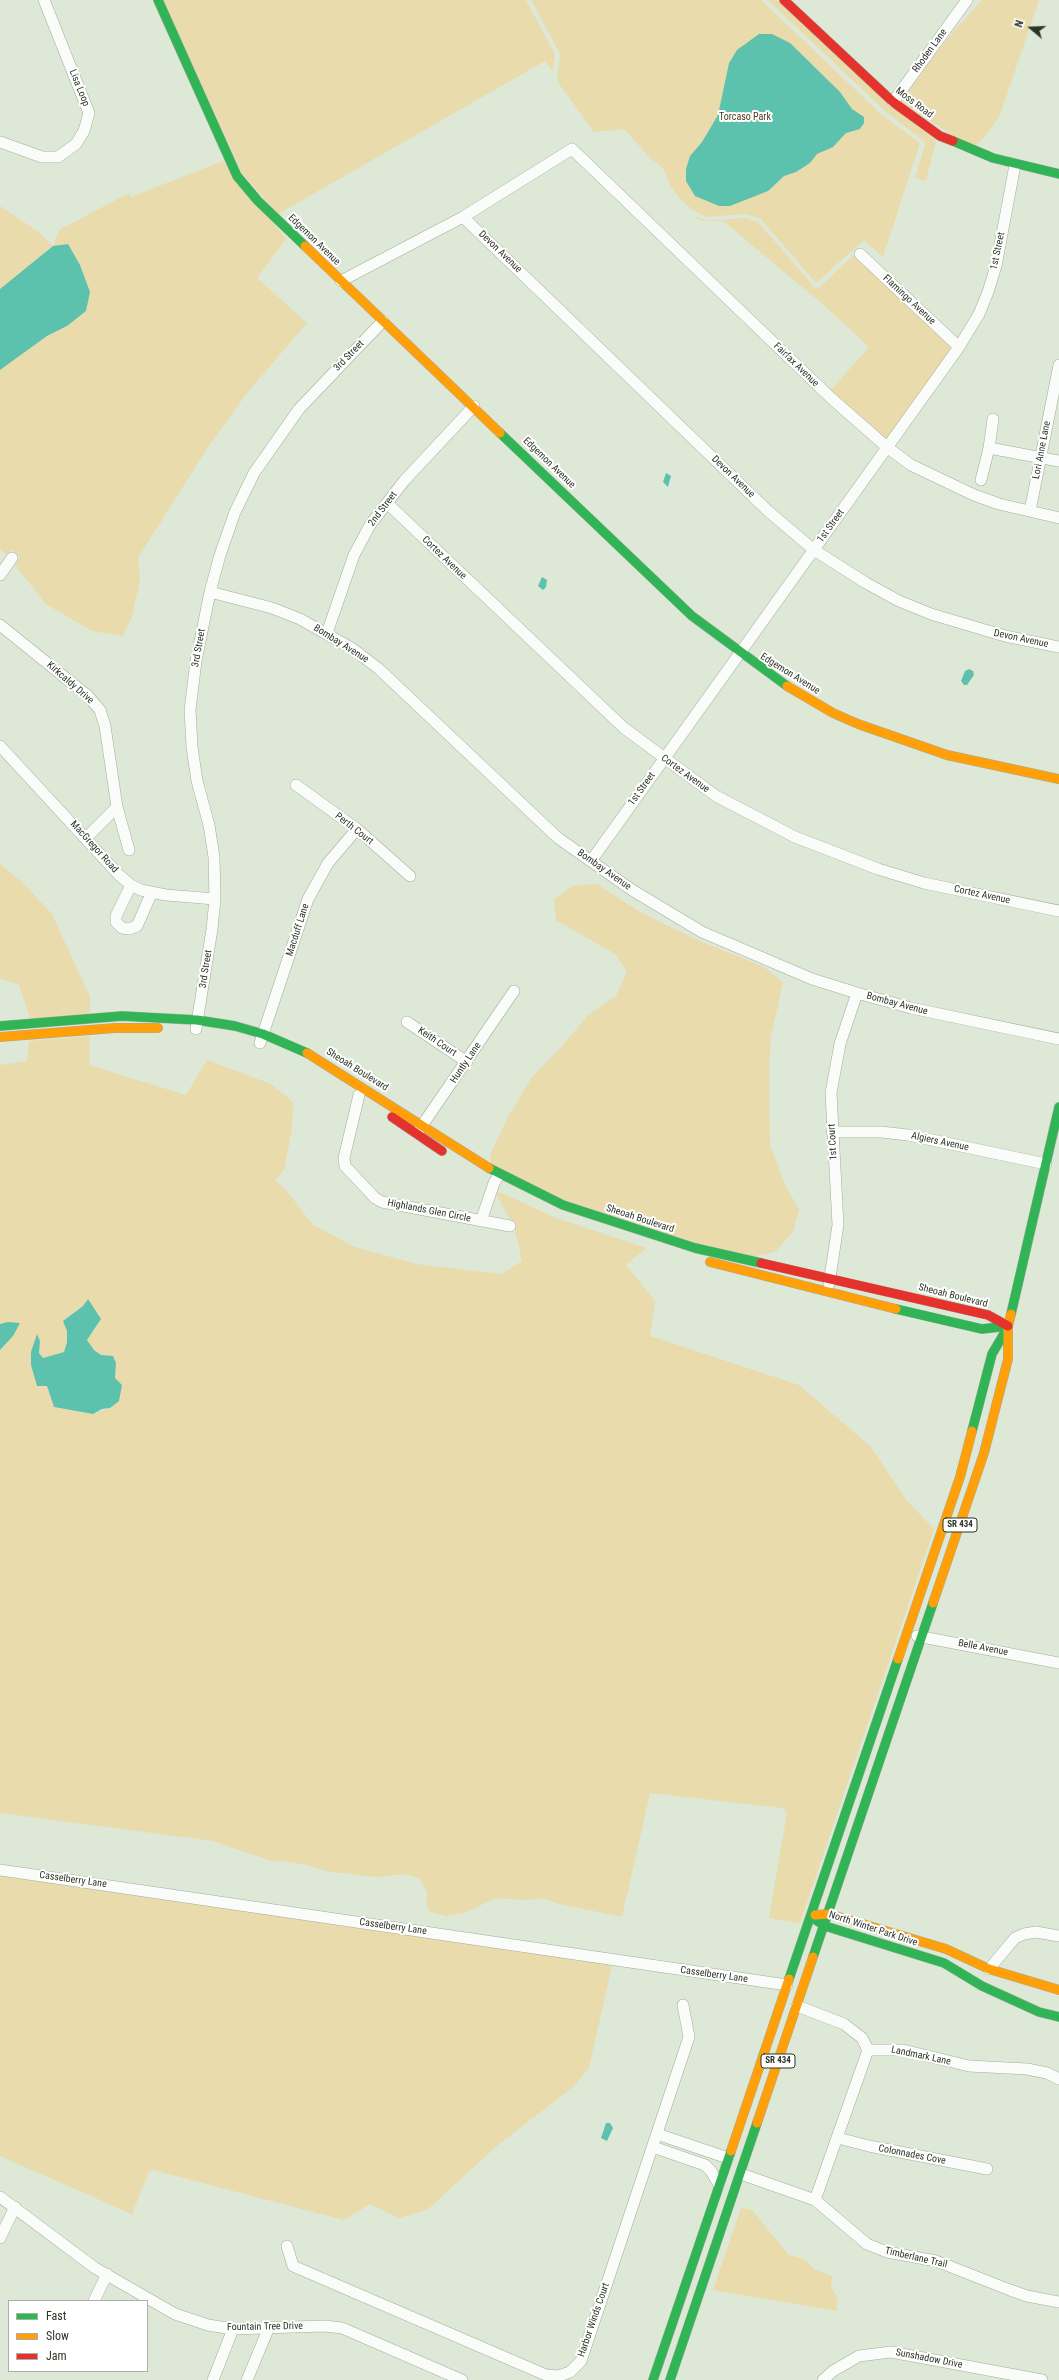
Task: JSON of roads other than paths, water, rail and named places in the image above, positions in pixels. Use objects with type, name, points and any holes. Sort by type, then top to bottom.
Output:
[{"type":"street","name":"Lisa Loop","points":[[0,142],[42,157],[58,157],[76,144],[84,131],[89,113],[44,0]]},
{"type":"street","name":"Edgemon Avenue","points":[[158,0],[226,154],[237,176],[258,201],[692,616],[739,654],[774,679],[833,713],[884,735],[947,755],[1059,779]]},
{"type":"street","name":"Moss Road","points":[[784,0],[893,102],[940,136],[968,150],[1015,165],[1059,174]]},
{"type":"street","name":"Rhoden Lane","points":[[893,102],[968,0]]},
{"type":"street","name":"Fairfax Avenue","points":[[463,217],[572,149],[831,398],[888,448],[911,465],[952,486],[999,504],[1059,518]]},
{"type":"street","name":"1st Street","points":[[591,861],[959,347],[979,314],[996,266],[1015,165]]},
{"type":"street","points":[[341,281],[463,217]]},
{"type":"street","name":"Devon Avenue","points":[[463,217],[768,511],[814,550],[866,583],[925,611],[1005,636],[1059,647]]},
{"type":"street","name":"Flamingo Avenue","points":[[860,254],[959,347]]},
{"type":"street","name":"3rd Street","points":[[197,1024],[215,899],[214,857],[209,825],[197,781],[192,747],[190,710],[196,662],[210,592],[233,519],[254,473],[299,409],[383,321]]},
{"type":"street","name":"Lori Anne Lane","points":[[1030,512],[1059,365]]},
{"type":"street","name":"2nd Street","points":[[327,633],[354,554],[370,526],[404,481],[474,406]]},
{"type":"street","points":[[981,480],[989,448],[993,419]]},
{"type":"street","points":[[989,448],[1059,461]]},
{"type":"street","name":"Cortez Avenue","points":[[387,503],[591,699],[664,759],[716,796],[795,837],[878,869],[924,882],[1059,911]]},
{"type":"street","points":[[0,574],[12,558]]},
{"type":"street","name":"Bombay Avenue","points":[[210,592],[272,608],[300,619],[327,633],[379,669],[558,838],[632,890],[702,932],[798,974],[857,993],[911,1008],[1059,1039]]},
{"type":"street","name":"Kirkcaldy Drive","points":[[0,625],[88,696],[100,710],[105,726],[117,807],[129,850]]},
{"type":"street","name":"MacGregor Road","points":[[0,746],[86,838],[118,875],[131,885],[152,892],[215,899]]},
{"type":"street","name":"Perth Court","points":[[296,785],[357,829],[410,876]]},
{"type":"street","points":[[86,838],[117,807]]},
{"type":"street","name":"Macduff Lane","points":[[262,1039],[308,899],[328,863],[357,829]]},
{"type":"street","points":[[131,885],[116,916],[116,922],[122,928],[130,929],[137,926],[152,892]]},
{"type":"street","name":"Huntly Lane","points":[[416,1134],[467,1062],[514,991]]},
{"type":"street","name":"1st Court","points":[[826,1293],[830,1278],[838,1225],[831,1093],[835,1067],[857,993]]},
{"type":"street","name":"Sheoah Boulevard","points":[[0,1026],[122,1016],[197,1024],[235,1026],[262,1039],[359,1095],[448,1155]]},
{"type":"street","name":"Keith Court","points":[[407,1022],[467,1062]]},
{"type":"street","name":"Sheoah Boulevard","points":[[0,1037],[115,1028],[170,1028],[197,1024]]},
{"type":"street","name":"Sheoah Boulevard","points":[[262,1039],[297,1047],[324,1062],[423,1125],[505,1189]]},
{"type":"street","name":"Highlands Glen Circle","points":[[359,1095],[344,1158],[348,1171],[374,1198],[382,1202],[510,1226]]},
{"type":"street","name":"SR 434","points":[[670,2380],[975,1481],[992,1423],[1008,1359],[1008,1326],[1059,1107]]},
{"type":"street","name":"Algiers Avenue","points":[[832,1132],[881,1132],[908,1135],[1046,1164]]},
{"type":"street","name":"Sheoah Boulevard","points":[[494,1179],[563,1205],[695,1248],[830,1278],[988,1316],[1008,1326]]},
{"type":"street","name":"Highlands Glen Circle","points":[[481,1221],[494,1179]]},
{"type":"street","points":[[684,1255],[826,1293],[982,1329],[1008,1326]]},
{"type":"street","name":"SR 434","points":[[653,2380],[960,1477],[992,1354],[1008,1326]]},
{"type":"street","name":"Belle Avenue","points":[[906,1633],[1059,1663]]},
{"type":"street","points":[[890,1682],[894,1720]]},
{"type":"street","name":"Casselberry Lane","points":[[0,1870],[787,1985]]},
{"type":"street","name":"North Winter Park Drive","points":[[810,1916],[829,1914],[946,1949],[989,1969],[1059,1990]]},
{"type":"street","name":"North Winter Park Drive","points":[[810,1916],[825,1926],[944,1963],[982,1986],[1039,2012],[1059,2017]]},
{"type":"street","points":[[989,1969],[1016,1938],[1024,1934],[1036,1932],[1059,1936]]},
{"type":"street","name":"Harbor Winds Court","points":[[288,2246],[293,2266],[546,2375],[559,2376],[570,2372],[581,2361],[689,2037],[683,2005]]},
{"type":"street","points":[[797,2006],[844,2024],[862,2038],[868,2050],[815,2200]]},
{"type":"street","name":"Landmark Lane","points":[[868,2050],[888,2048],[903,2050],[968,2066],[1027,2069],[1059,2079]]},
{"type":"street","points":[[657,2134],[728,2158],[732,2176],[733,2196]]},
{"type":"street","points":[[735,2136],[735,2164],[740,2174]]},
{"type":"street","name":"Colonnades Cove","points":[[838,2138],[869,2146],[986,2169]]},
{"type":"street","points":[[684,2158],[688,2145]]},
{"type":"street","points":[[653,2147],[705,2165],[711,2171],[719,2185]]},
{"type":"street","name":"Timberlane Trail","points":[[740,2174],[815,2200],[867,2244],[887,2252],[936,2261],[1027,2296],[1059,2302]]},
{"type":"street","name":"Fountain Tree Drive","points":[[0,2197],[107,2274],[132,2296],[142,2300]]},
{"type":"street","points":[[0,2238],[15,2207]]},
{"type":"street","points":[[94,2300],[107,2274]]},
{"type":"street","name":"Fountain Tree Drive","points":[[148,2303],[208,2325],[233,2329],[324,2326],[342,2328],[460,2380]]},
{"type":"street","points":[[247,2380],[269,2327]]},
{"type":"street","points":[[213,2380],[233,2329]]},
{"type":"street","name":"Sunshadow Drive","points":[[823,2380],[833,2371],[859,2356],[891,2352],[1042,2380]]},
{"type":"water","points":[[759,34],[772,34],[790,43],[840,92],[852,109],[864,117],[864,123],[860,129],[846,133],[833,147],[817,154],[810,163],[796,172],[784,176],[768,191],[730,206],[719,206],[695,196],[686,181],[686,169],[690,156],[702,142],[718,115],[729,63],[737,50]]},
{"type":"water","points":[[68,244],[80,265],[90,292],[86,311],[67,326],[47,336],[0,370],[0,289],[53,246]]},
{"type":"water","points":[[666,473],[671,476],[668,487],[663,482]]},
{"type":"water","points":[[542,577],[547,580],[546,587],[543,590],[538,586]]},
{"type":"water","points":[[969,669],[973,671],[974,675],[967,685],[964,685],[961,681],[965,671]]},
{"type":"water","points":[[88,1299],[101,1319],[87,1340],[94,1350],[101,1355],[113,1356],[116,1363],[115,1378],[122,1385],[119,1401],[110,1408],[102,1409],[93,1414],[54,1407],[47,1386],[37,1386],[31,1365],[31,1352],[37,1334],[40,1341],[39,1353],[43,1358],[64,1352],[67,1342],[67,1331],[63,1321],[83,1306]]},
{"type":"water","points":[[8,1322],[20,1323],[13,1336],[0,1350],[0,1324]]},
{"type":"water","points":[[606,2123],[610,2123],[613,2128],[607,2141],[601,2138]]},
{"type":"park label","name":"Torcaso Park","points":[[745,117]]}]
